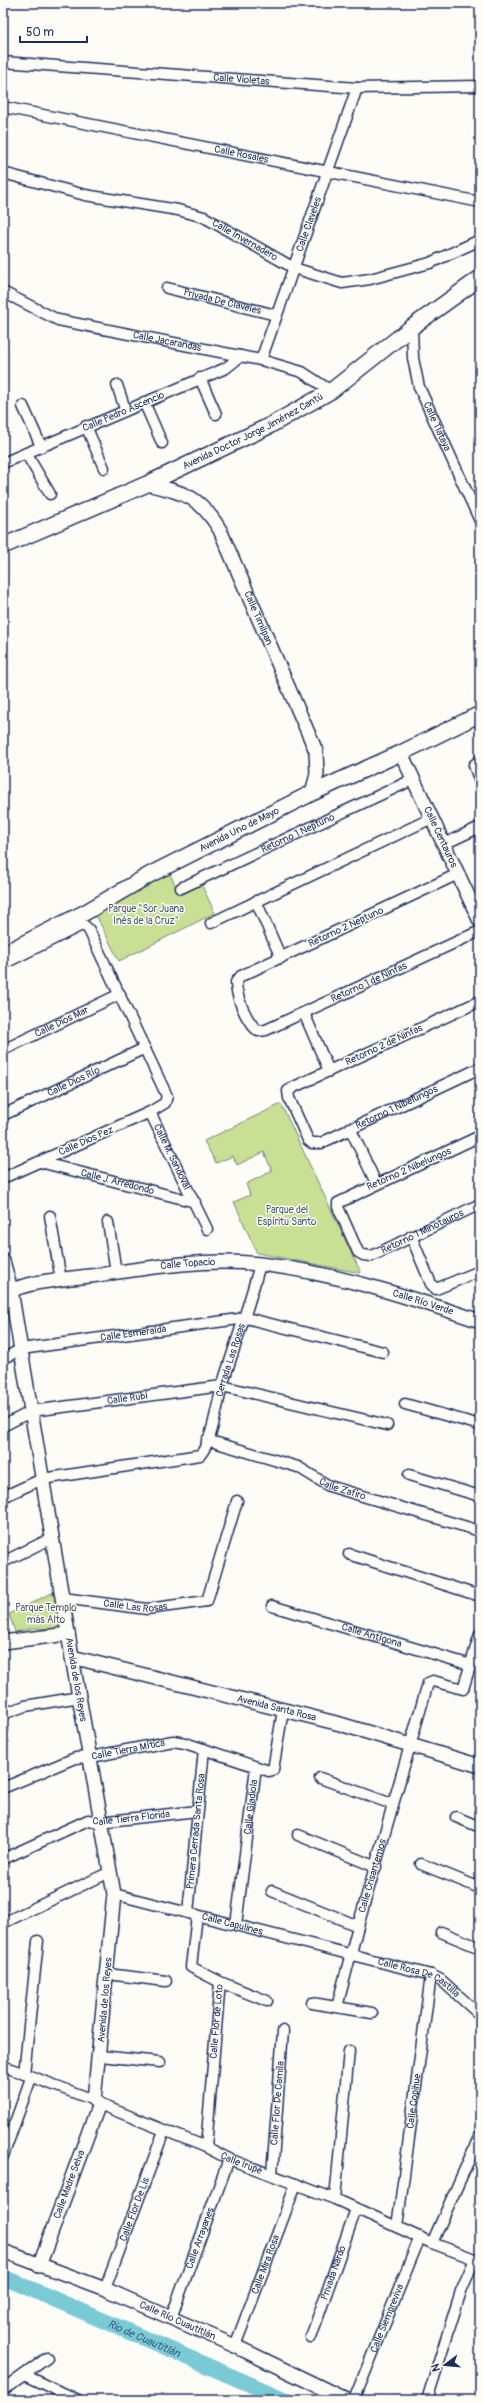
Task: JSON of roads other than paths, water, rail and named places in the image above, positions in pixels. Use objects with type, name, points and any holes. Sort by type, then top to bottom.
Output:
[{"type":"main road","name":"Avenida Doctor Jorge Jiménez Cantú","points":[[3,546],[147,484],[269,426],[331,391],[412,327],[480,278]]},
{"type":"main road","name":"Avenida Uno de Mayo","points":[[3,954],[67,927],[151,874],[312,793],[401,753],[480,714]]},
{"type":"street","name":"Calle Violetas","points":[[3,62],[357,88],[480,86]]},
{"type":"street","name":"Calle Claveles","points":[[261,360],[357,88]]},
{"type":"street","name":"Calle Rosales","points":[[3,107],[480,202]]},
{"type":"street","name":"Calle Invernadero","points":[[3,173],[85,195],[178,210],[204,217],[294,268],[342,282],[370,279],[430,263],[480,240]]},
{"type":"street","name":"Privada De Claveles","points":[[168,288],[276,315]]},
{"type":"street","name":"Calle Jacarandas","points":[[3,292],[58,320],[261,360],[302,372],[331,391]]},
{"type":"street","name":"Calle Tlataya","points":[[412,327],[412,358],[419,387],[480,521]]},
{"type":"street","name":"Calle Pedro Ascencio","points":[[3,463],[124,409],[226,368],[241,356]]},
{"type":"street","points":[[200,378],[216,414]]},
{"type":"street","points":[[117,385],[124,409]]},
{"type":"street","points":[[144,402],[162,443]]},
{"type":"street","points":[[23,406],[41,446]]},
{"type":"street","points":[[86,426],[104,468]]},
{"type":"street","points":[[26,453],[50,494]]},
{"type":"street","name":"Calle Timilpan","points":[[147,484],[191,497],[209,511],[220,530],[316,752],[317,774],[312,793]]},
{"type":"street","name":"Calle Centauros","points":[[401,753],[458,874],[476,901],[480,921]]},
{"type":"street","points":[[480,760],[474,765],[480,782]]},
{"type":"street","name":"Retorno 1 Neptuno","points":[[181,888],[414,779]]},
{"type":"street","points":[[210,923],[432,818]]},
{"type":"street","points":[[444,844],[480,827]]},
{"type":"street","name":"Retorno 2 Neptuno","points":[[258,1031],[251,1025],[236,990],[236,982],[241,976],[458,874]]},
{"type":"street","points":[[256,901],[281,958]]},
{"type":"street","points":[[3,964],[67,927],[85,926],[89,930],[145,1048]]},
{"type":"street","name":"Retorno 1 de Ninfas","points":[[258,1031],[266,1030],[480,932]]},
{"type":"street","name":"Calle Dios Mar","points":[[3,1050],[120,994]]},
{"type":"street","name":"Retorno 2 de Ninfas","points":[[312,1143],[308,1140],[289,1098],[288,1091],[480,1001]]},
{"type":"street","points":[[304,1013],[329,1071]]},
{"type":"street","name":"Calle Dios Pez","points":[[3,1178],[150,1112],[166,1100],[166,1092],[145,1048]]},
{"type":"street","name":"Calle Dios Río","points":[[3,1115],[145,1048]]},
{"type":"street","name":"Retorno 1 Nibelungos","points":[[312,1143],[321,1143],[480,1068]]},
{"type":"street","name":"Calle M. Sandoval","points":[[150,1112],[207,1229]]},
{"type":"street","points":[[350,1128],[376,1183]]},
{"type":"street","name":"Retorno 2 Nibelungos","points":[[363,1255],[358,1252],[338,1207],[338,1202],[376,1183],[480,1136]]},
{"type":"street","name":"Calle J. Arredondo","points":[[40,1162],[195,1202]]},
{"type":"street","name":"Retorno 1 Minotauros","points":[[363,1255],[372,1256],[480,1204]]},
{"type":"street","points":[[50,1216],[61,1280]]},
{"type":"street","points":[[108,1222],[116,1272]]},
{"type":"street","points":[[411,1236],[431,1284],[436,1289],[480,1271]]},
{"type":"street","name":"Avenida de los Reyes","points":[[3,1261],[7,1292],[21,1349],[32,1411],[68,1634],[91,1757],[100,1822],[114,1894],[97,2102]]},
{"type":"street","name":"Calle Topacio","points":[[7,1292],[61,1280],[188,1263],[260,1264],[366,1283]]},
{"type":"street","name":"Cerrada Las Rosas","points":[[42,1479],[200,1455],[207,1440],[222,1386],[246,1318],[260,1264]]},
{"type":"street","name":"Calle Río Verde","points":[[366,1283],[480,1321]]},
{"type":"street","points":[[246,1318],[383,1352]]},
{"type":"street","name":"Calle Esmeralda","points":[[21,1349],[246,1318]]},
{"type":"street","points":[[3,1359],[21,1349]]},
{"type":"street","points":[[222,1386],[387,1425]]},
{"type":"street","name":"Calle Rubí","points":[[3,1426],[32,1411],[222,1386]]},
{"type":"street","points":[[404,1404],[480,1425]]},
{"type":"street","name":"Calle Zafiro","points":[[207,1440],[298,1467],[330,1486],[480,1531]]},
{"type":"street","points":[[409,1475],[480,1496]]},
{"type":"street","points":[[3,1497],[42,1479]]},
{"type":"street","name":"Calle Las Rosas","points":[[63,1598],[147,1609],[207,1602],[237,1501]]},
{"type":"street","points":[[3,1562],[52,1538]]},
{"type":"street","points":[[349,1554],[480,1596]]},
{"type":"street","name":"Calle Antígona","points":[[272,1606],[471,1665]]},
{"type":"street","points":[[3,1642],[68,1634]]},
{"type":"street","points":[[408,1746],[428,1683],[433,1682],[464,1689],[480,1634]]},
{"type":"street","name":"Avenida Santa Rosa","points":[[72,1657],[340,1724],[408,1746],[480,1766]]},
{"type":"street","points":[[3,1714],[25,1706],[80,1697]]},
{"type":"street","name":"Calle Gladiola","points":[[236,1925],[256,1767],[269,1771],[273,1770],[283,1710]]},
{"type":"street","name":"Calle Tierra Mítica","points":[[3,1788],[75,1758],[91,1757],[174,1741],[185,1742],[256,1767]]},
{"type":"street","name":"Calle Crisantemos","points":[[337,2007],[350,1954],[376,1867],[408,1746]]},
{"type":"street","name":"Primera Cerrada Santa Rosa","points":[[193,1914],[197,1812],[204,1749]]},
{"type":"street","points":[[320,1778],[392,1804]]},
{"type":"street","name":"Calle Tierra Florida","points":[[3,1859],[88,1820],[100,1822],[197,1812]]},
{"type":"street","points":[[456,1817],[480,1827]]},
{"type":"street","points":[[298,1835],[376,1867]]},
{"type":"street","points":[[421,1864],[480,1888]]},
{"type":"street","points":[[3,1923],[110,1872]]},
{"type":"street","points":[[272,1891],[358,1926]]},
{"type":"street","name":"Calle Capulines","points":[[114,1894],[350,1954]]},
{"type":"street","name":"Calle Flor de Loto","points":[[193,1914],[190,1967],[220,1982],[206,2147]]},
{"type":"street","points":[[441,1932],[480,1948]]},
{"type":"street","points":[[3,2156],[28,2076],[38,1941]]},
{"type":"street","name":"Calle Rosa De Castilla","points":[[350,1954],[431,1975],[441,1980],[480,2015]]},
{"type":"street","points":[[107,1974],[166,1981]]},
{"type":"street","name":"Calle Copihue","points":[[397,2227],[431,1975]]},
{"type":"street","points":[[220,1982],[267,2001]]},
{"type":"street","points":[[312,2003],[372,2012]]},
{"type":"street","name":"Calle Flor De Camila","points":[[272,2174],[283,2032]]},
{"type":"street","points":[[335,2199],[349,2051]]},
{"type":"street","points":[[100,2056],[160,2062]]},
{"type":"street","name":"Calle Irupé","points":[[3,2066],[97,2102],[164,2131],[206,2147],[229,2159],[335,2199],[432,2243],[477,2260]]},
{"type":"street","name":"Calle Madre Selva","points":[[39,2266],[97,2102]]},
{"type":"street","name":"Calle Flor De Lis","points":[[105,2289],[164,2131]]},
{"type":"street","points":[[432,2243],[480,2135]]},
{"type":"street","name":"Calle Arrayanes","points":[[171,2318],[229,2159]]},
{"type":"street","name":"Calle Mira Rosa","points":[[236,2346],[296,2184]]},
{"type":"street","name":"Privada Nardo","points":[[311,2337],[356,2209]]},
{"type":"street","name":"Calle Siempreviva","points":[[354,2400],[420,2237]]},
{"type":"street","name":"Calle Río Cuautitlán","points":[[3,2251],[39,2266],[105,2289],[236,2346],[347,2400]]},
{"type":"street","points":[[427,2400],[461,2291],[477,2260]]},
{"type":"street","points":[[3,2390],[47,2358]]},
{"type":"street","points":[[24,2375],[78,2400]]},
{"type":"waterway","name":"Rio de Cuautitlán","points":[[3,2277],[286,2400]]},
{"type":"park label","name":"Parque \"Sor Juana Inés de la Cruz\"","points":[[146,914]]},
{"type":"park label","name":"Parque del Espíritu Santo","points":[[287,1216]]},
{"type":"park label","name":"Parque Templo más Alto","points":[[46,1614]]}]
